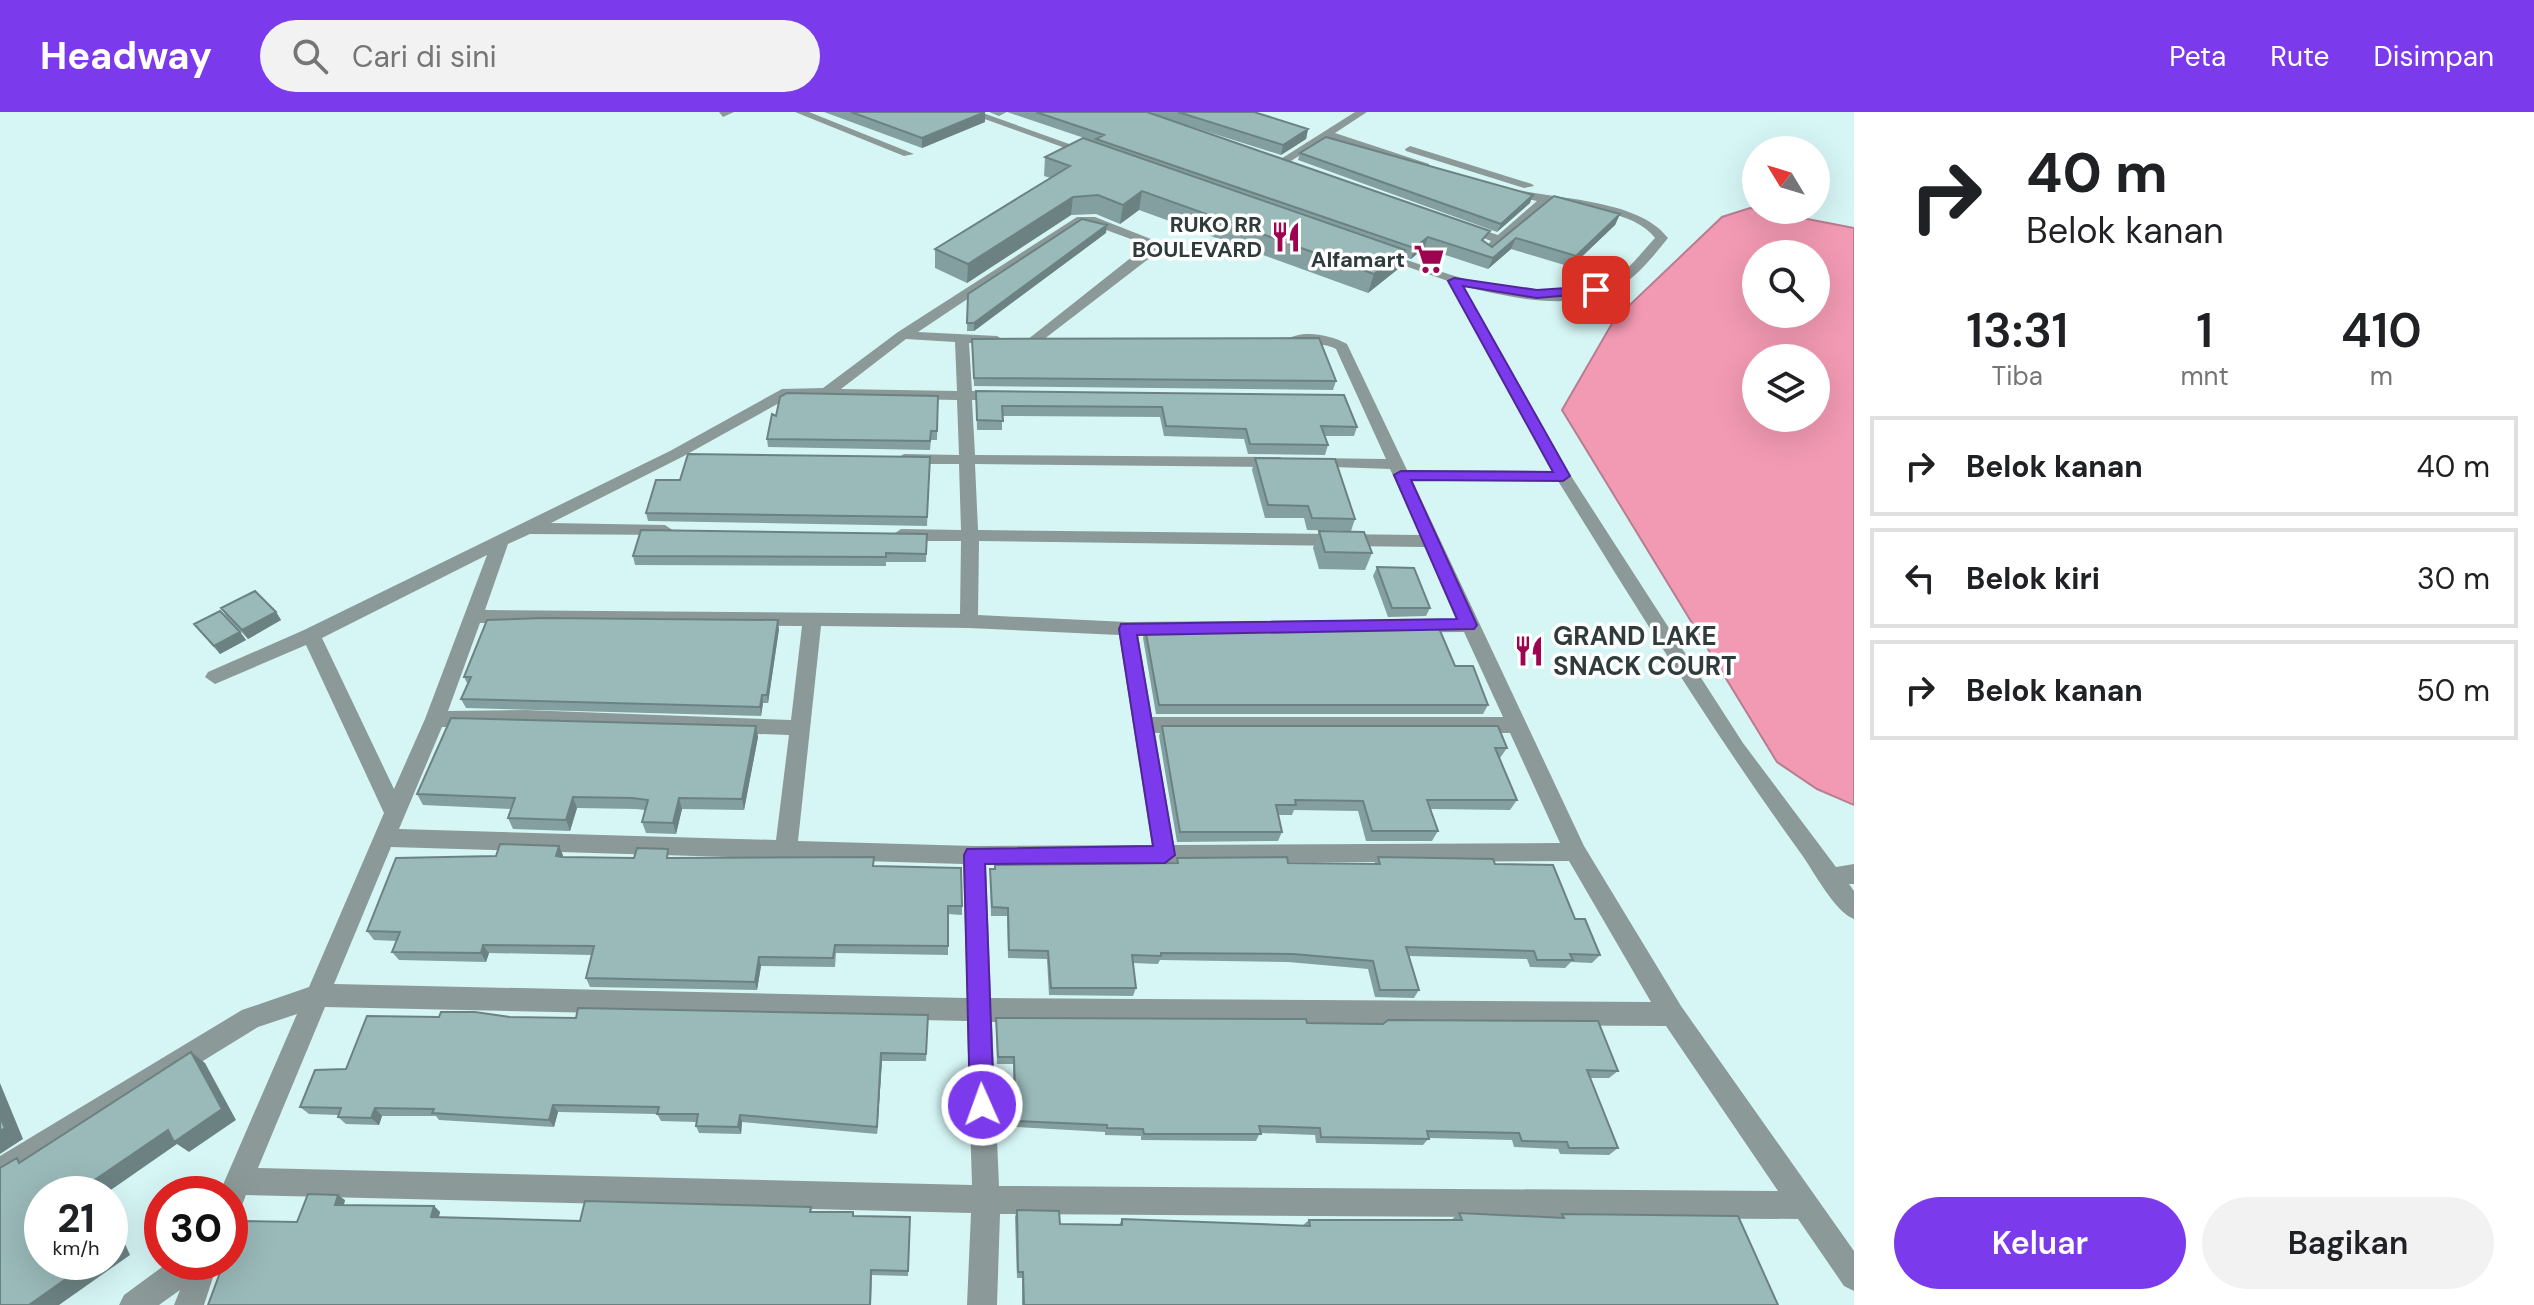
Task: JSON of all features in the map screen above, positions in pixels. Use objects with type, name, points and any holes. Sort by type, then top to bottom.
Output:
[{"type":"street","points":[[800,112],[908,154]]},
{"type":"street","points":[[970,112],[1102,158]]},
{"type":"street","points":[[1282,162],[1362,112]]},
{"type":"street","points":[[1338,127],[1538,189],[1548,198]]},
{"type":"street","points":[[1308,133],[1526,197],[1548,198],[1633,218],[1657,228],[1662,238],[1614,285],[1566,294],[1537,294],[1454,281],[1366,250]]},
{"type":"street","points":[[1268,157],[1297,167]]},
{"type":"street","points":[[1487,251],[1548,198]]},
{"type":"street","points":[[826,393],[903,335],[1077,221],[1091,220],[1155,243],[1147,254],[1034,340]]},
{"type":"street","points":[[1456,224],[1499,240]]},
{"type":"street","points":[[1454,281],[1563,476],[1736,749],[1828,878],[1854,909]]},
{"type":"street","points":[[903,335],[962,340],[1065,340]]},
{"type":"street","points":[[1277,340],[1320,339],[1339,344],[1356,398],[1399,470],[1429,541],[1575,852],[1672,1014],[1854,1276]]},
{"type":"street","points":[[962,340],[970,536],[969,621]]},
{"type":"street","points":[[215,677],[311,635],[676,454],[787,392],[1012,396]]},
{"type":"street","points":[[676,454],[706,454]]},
{"type":"street","points":[[888,459],[1563,476]]},
{"type":"street","points":[[526,528],[685,531]]},
{"type":"street","points":[[875,534],[1429,541]]},
{"type":"street","points":[[240,1176],[435,719],[476,616],[501,540]]},
{"type":"street","points":[[476,616],[969,621],[1127,629],[1468,625]]},
{"type":"street","points":[[786,852],[812,621]]},
{"type":"street","points":[[1127,629],[1165,855]]},
{"type":"street","points":[[311,635],[395,813]]},
{"type":"street","points":[[435,719],[525,718],[801,728]]},
{"type":"street","points":[[1145,725],[1517,725]]},
{"type":"street","points":[[384,838],[786,852],[974,855],[1575,852]]},
{"type":"street","points":[[974,855],[986,1200],[982,1305]]},
{"type":"street","points":[[1828,878],[1854,874]]},
{"type":"street","points":[[0,1172],[251,1018],[318,995],[979,1010],[1672,1014]]},
{"type":"street","points":[[248,1190],[1395,1206],[1805,1205]]},
{"type":"street","points":[[134,1305],[168,1280]]},
{"type":"street","points":[[189,1305],[198,1280]]},
{"type":"shaded area","points":[[1742,211],[1742,224],[1830,223],[1854,228],[1854,805],[1817,789],[1777,762],[1562,410],[1614,320],[1722,217]]},
{"type":"building","points":[[851,112],[985,112],[922,138]]},
{"type":"building","points":[[1036,112],[1147,112],[1490,231],[1482,240],[1492,247],[1554,196],[1620,214],[1576,256],[1516,238],[1493,258],[1428,237],[1414,248],[1096,139],[1104,135]]},
{"type":"building","points":[[1178,112],[1254,112],[1308,129],[1283,145]]},
{"type":"building","points":[[1326,137],[1533,195],[1501,224],[1300,153]]},
{"type":"building","points":[[1083,138],[1405,250],[1374,274],[1142,191],[1123,205],[1098,195],[1073,197],[968,264],[935,249],[1070,166],[1045,157]]},
{"type":"building","points":[[1082,219],[1107,225],[974,323],[967,323],[968,294]]},
{"type":"building","points":[[1319,338],[1336,381],[974,378],[972,339]]},
{"type":"building","points":[[976,391],[1344,395],[1357,427],[1321,426],[1328,445],[1250,444],[1246,429],[1166,426],[1162,407],[1002,406],[1003,421],[977,420]]},
{"type":"building","points":[[787,393],[938,396],[937,431],[931,431],[930,441],[767,439],[772,414],[776,416],[780,397]]},
{"type":"building","points":[[688,454],[930,457],[927,517],[646,513],[656,480],[680,480]]},
{"type":"building","points":[[1255,458],[1335,459],[1355,519],[1312,518],[1308,506],[1268,505]]},
{"type":"building","points":[[641,530],[927,534],[926,554],[886,553],[886,557],[633,556]]},
{"type":"building","points":[[1319,531],[1364,532],[1372,553],[1325,552]]},
{"type":"building","points":[[1377,567],[1414,568],[1430,608],[1392,608]]},
{"type":"building","points":[[255,591],[276,612],[242,630],[221,608]]},
{"type":"building","points":[[220,611],[240,632],[214,646],[194,624]]},
{"type":"building","points":[[487,620],[778,620],[767,695],[762,695],[760,707],[461,699],[471,677],[464,677]]},
{"type":"building","points":[[1438,626],[1455,666],[1473,666],[1488,705],[1159,705],[1145,628]]},
{"type":"building","points":[[451,718],[756,726],[742,799],[679,798],[673,823],[642,822],[648,800],[632,798],[573,797],[566,820],[508,818],[515,798],[417,794]]},
{"type":"building","points":[[1162,726],[1498,726],[1507,748],[1495,748],[1517,800],[1427,800],[1438,831],[1372,831],[1363,801],[1295,800],[1296,805],[1276,805],[1282,832],[1180,832]]},
{"type":"building","points":[[500,844],[559,846],[556,856],[562,857],[634,858],[637,848],[668,849],[667,858],[874,857],[873,866],[961,868],[962,906],[948,906],[948,946],[835,945],[833,958],[759,957],[755,982],[586,978],[594,946],[483,945],[481,953],[392,952],[400,932],[367,931],[396,858],[496,856]]},
{"type":"building","points":[[1287,857],[1288,863],[1380,864],[1378,857],[1493,859],[1495,864],[1553,865],[1575,919],[1585,919],[1600,955],[1570,954],[1573,960],[1537,960],[1534,951],[1406,947],[1419,990],[1380,990],[1373,961],[1293,954],[1161,953],[1161,956],[1132,955],[1136,988],[1051,988],[1048,951],[1009,950],[1008,908],[992,907],[990,869],[995,869],[995,865],[1178,863],[1177,858]]},
{"type":"building","points":[[578,1008],[928,1015],[926,1054],[881,1053],[877,1127],[740,1115],[738,1127],[696,1126],[698,1114],[657,1114],[659,1107],[553,1105],[549,1120],[432,1113],[434,1109],[375,1108],[371,1118],[338,1117],[341,1108],[300,1107],[315,1070],[346,1069],[367,1016],[439,1017],[441,1012],[475,1012],[510,1017],[576,1018]]},
{"type":"building","points":[[996,1018],[1306,1019],[1307,1023],[1383,1024],[1388,1020],[1598,1021],[1618,1071],[1587,1070],[1618,1148],[1569,1148],[1567,1142],[1522,1141],[1519,1133],[1427,1131],[1429,1139],[1321,1137],[1320,1128],[1259,1126],[1261,1134],[1144,1134],[1143,1129],[1107,1128],[1107,1125],[1016,1121],[1014,1057],[998,1057]]},
{"type":"building","points":[[191,1052],[222,1109],[174,1142],[168,1130],[101,1176],[24,1176],[24,1280],[64,1280],[29,1305],[0,1305],[0,1168],[17,1158],[19,1163]]},
{"type":"building","points":[[308,1194],[338,1195],[335,1205],[434,1206],[431,1217],[580,1221],[585,1201],[811,1207],[810,1212],[910,1217],[908,1271],[871,1270],[870,1305],[208,1305],[217,1280],[248,1280],[248,1221],[297,1222]]},
{"type":"building","points":[[1017,1210],[1059,1211],[1060,1224],[1122,1225],[1122,1219],[1310,1226],[1309,1220],[1462,1220],[1459,1213],[1564,1218],[1562,1214],[1738,1216],[1778,1305],[1024,1305],[1023,1272],[1018,1272]]},
{"type":"place","name":"RUKO RR BOULEVARD","points":[[1286,237]]},
{"type":"place","name":"Alfamart","points":[[1429,259]]},
{"type":"place","name":"GRAND LAKE SNACK COURT","points":[[1529,651]]},
{"type":"route","points":[[982,1105],[974,855],[1165,855],[1127,629],[1468,625],[1401,475],[1563,476],[1454,281],[1537,294],[1596,290]]}]
